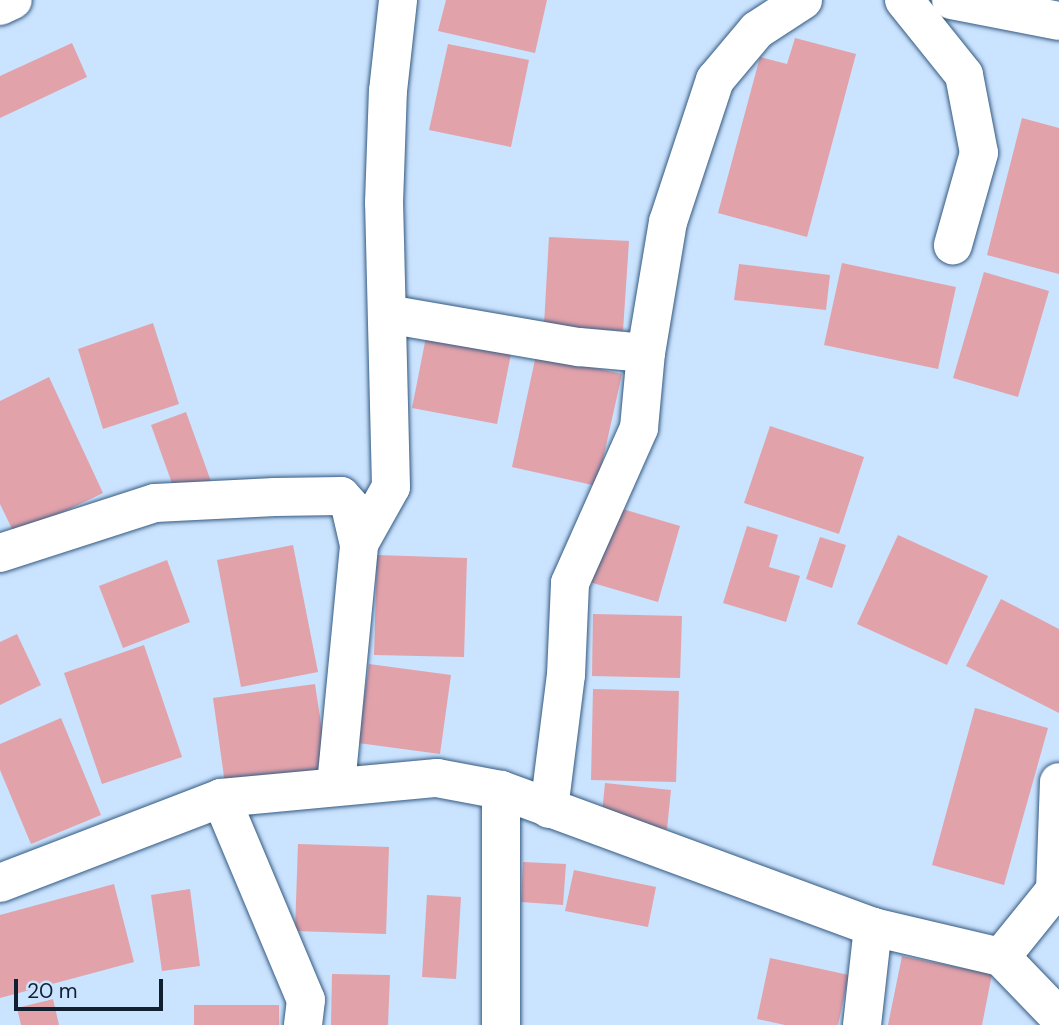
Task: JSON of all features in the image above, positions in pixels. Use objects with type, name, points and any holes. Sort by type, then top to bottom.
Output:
[{"type":"street","points":[[0,6],[13,0]]},
{"type":"street","points":[[359,544],[391,487],[384,203],[398,0]]},
{"type":"street","points":[[549,809],[566,676],[570,583],[639,428],[646,353],[668,222],[715,80],[757,30],[803,0]]},
{"type":"street","points":[[904,0],[964,75],[979,153],[953,245]]},
{"type":"street","points":[[951,0],[1059,21]]},
{"type":"street","points":[[387,314],[579,347],[646,353]]},
{"type":"street","points":[[0,553],[155,503],[341,496],[350,506],[359,544],[336,785]]},
{"type":"street","points":[[0,883],[221,798],[336,785],[437,778],[501,790],[873,927],[1001,957],[1059,1017]]},
{"type":"street","points":[[1001,957],[1055,890],[1059,782]]},
{"type":"street","points":[[501,790],[501,1025]]},
{"type":"street","points":[[221,798],[306,1000],[303,1025]]},
{"type":"street","points":[[862,1025],[873,927]]},
{"type":"building","points":[[446,0],[547,0],[535,53],[438,31]]},
{"type":"building","points":[[795,38],[856,54],[807,237],[718,213],[760,57],[787,64]]},
{"type":"building","points":[[72,43],[87,77],[0,118],[0,76]]},
{"type":"building","points":[[448,44],[529,60],[511,147],[429,130]]},
{"type":"building","points":[[1022,118],[1059,128],[1059,274],[987,255]]},
{"type":"building","points":[[549,237],[629,241],[623,331],[544,325]]},
{"type":"building","points":[[842,263],[956,287],[938,369],[824,345]]},
{"type":"building","points":[[739,264],[830,275],[826,310],[734,300]]},
{"type":"building","points":[[984,272],[1049,291],[1018,397],[953,378]]},
{"type":"building","points":[[153,323],[179,404],[103,429],[78,349]]},
{"type":"building","points":[[426,337],[511,354],[497,424],[412,408]]},
{"type":"building","points":[[536,355],[622,374],[597,486],[512,467]]},
{"type":"building","points":[[49,377],[103,493],[15,535],[0,504],[0,401]]},
{"type":"building","points":[[186,412],[213,487],[178,500],[151,425]]},
{"type":"building","points":[[770,426],[864,457],[839,534],[744,503]]},
{"type":"building","points":[[609,505],[680,526],[658,602],[586,581]]},
{"type":"building","points":[[747,526],[778,535],[769,567],[800,576],[786,622],[723,603]]},
{"type":"building","points":[[898,535],[988,576],[947,665],[857,624]]},
{"type":"building","points":[[820,537],[846,545],[832,588],[806,579]]},
{"type":"building","points":[[293,545],[318,672],[241,687],[217,560]]},
{"type":"building","points":[[377,555],[467,558],[464,657],[374,655]]},
{"type":"building","points":[[167,560],[190,622],[123,648],[99,586]]},
{"type":"building","points":[[1001,599],[1059,629],[1059,713],[966,666]]},
{"type":"building","points":[[593,614],[682,616],[680,678],[592,676]]},
{"type":"building","points":[[17,634],[41,685],[0,705],[0,642]]},
{"type":"building","points":[[144,645],[182,757],[102,784],[64,673]]},
{"type":"building","points":[[369,664],[451,675],[440,754],[358,743]]},
{"type":"building","points":[[315,684],[329,777],[226,791],[213,698]]},
{"type":"building","points":[[593,689],[679,691],[676,782],[591,780]]},
{"type":"building","points":[[975,708],[1048,728],[1004,885],[932,865]]},
{"type":"building","points":[[61,718],[101,815],[31,844],[0,770],[0,744]]},
{"type":"building","points":[[605,783],[671,790],[667,829],[601,823]]},
{"type":"building","points":[[298,844],[389,847],[386,934],[295,931]]},
{"type":"building","points":[[523,862],[566,864],[563,905],[521,902]]},
{"type":"building","points":[[574,870],[656,887],[648,927],[565,911]]},
{"type":"building","points":[[114,884],[134,962],[0,998],[0,915]]},
{"type":"building","points":[[190,889],[200,966],[162,971],[151,895]]},
{"type":"building","points":[[427,895],[461,897],[456,979],[422,977]]},
{"type":"building","points":[[902,956],[992,974],[982,1025],[888,1025]]},
{"type":"building","points":[[770,958],[849,975],[838,1025],[785,1025],[757,1019]]},
{"type":"building","points":[[332,974],[390,975],[388,1025],[331,1025]]},
{"type":"building","points":[[53,999],[59,1025],[21,1025],[17,1008]]},
{"type":"building","points":[[194,1005],[279,1005],[279,1025],[194,1025]]}]
